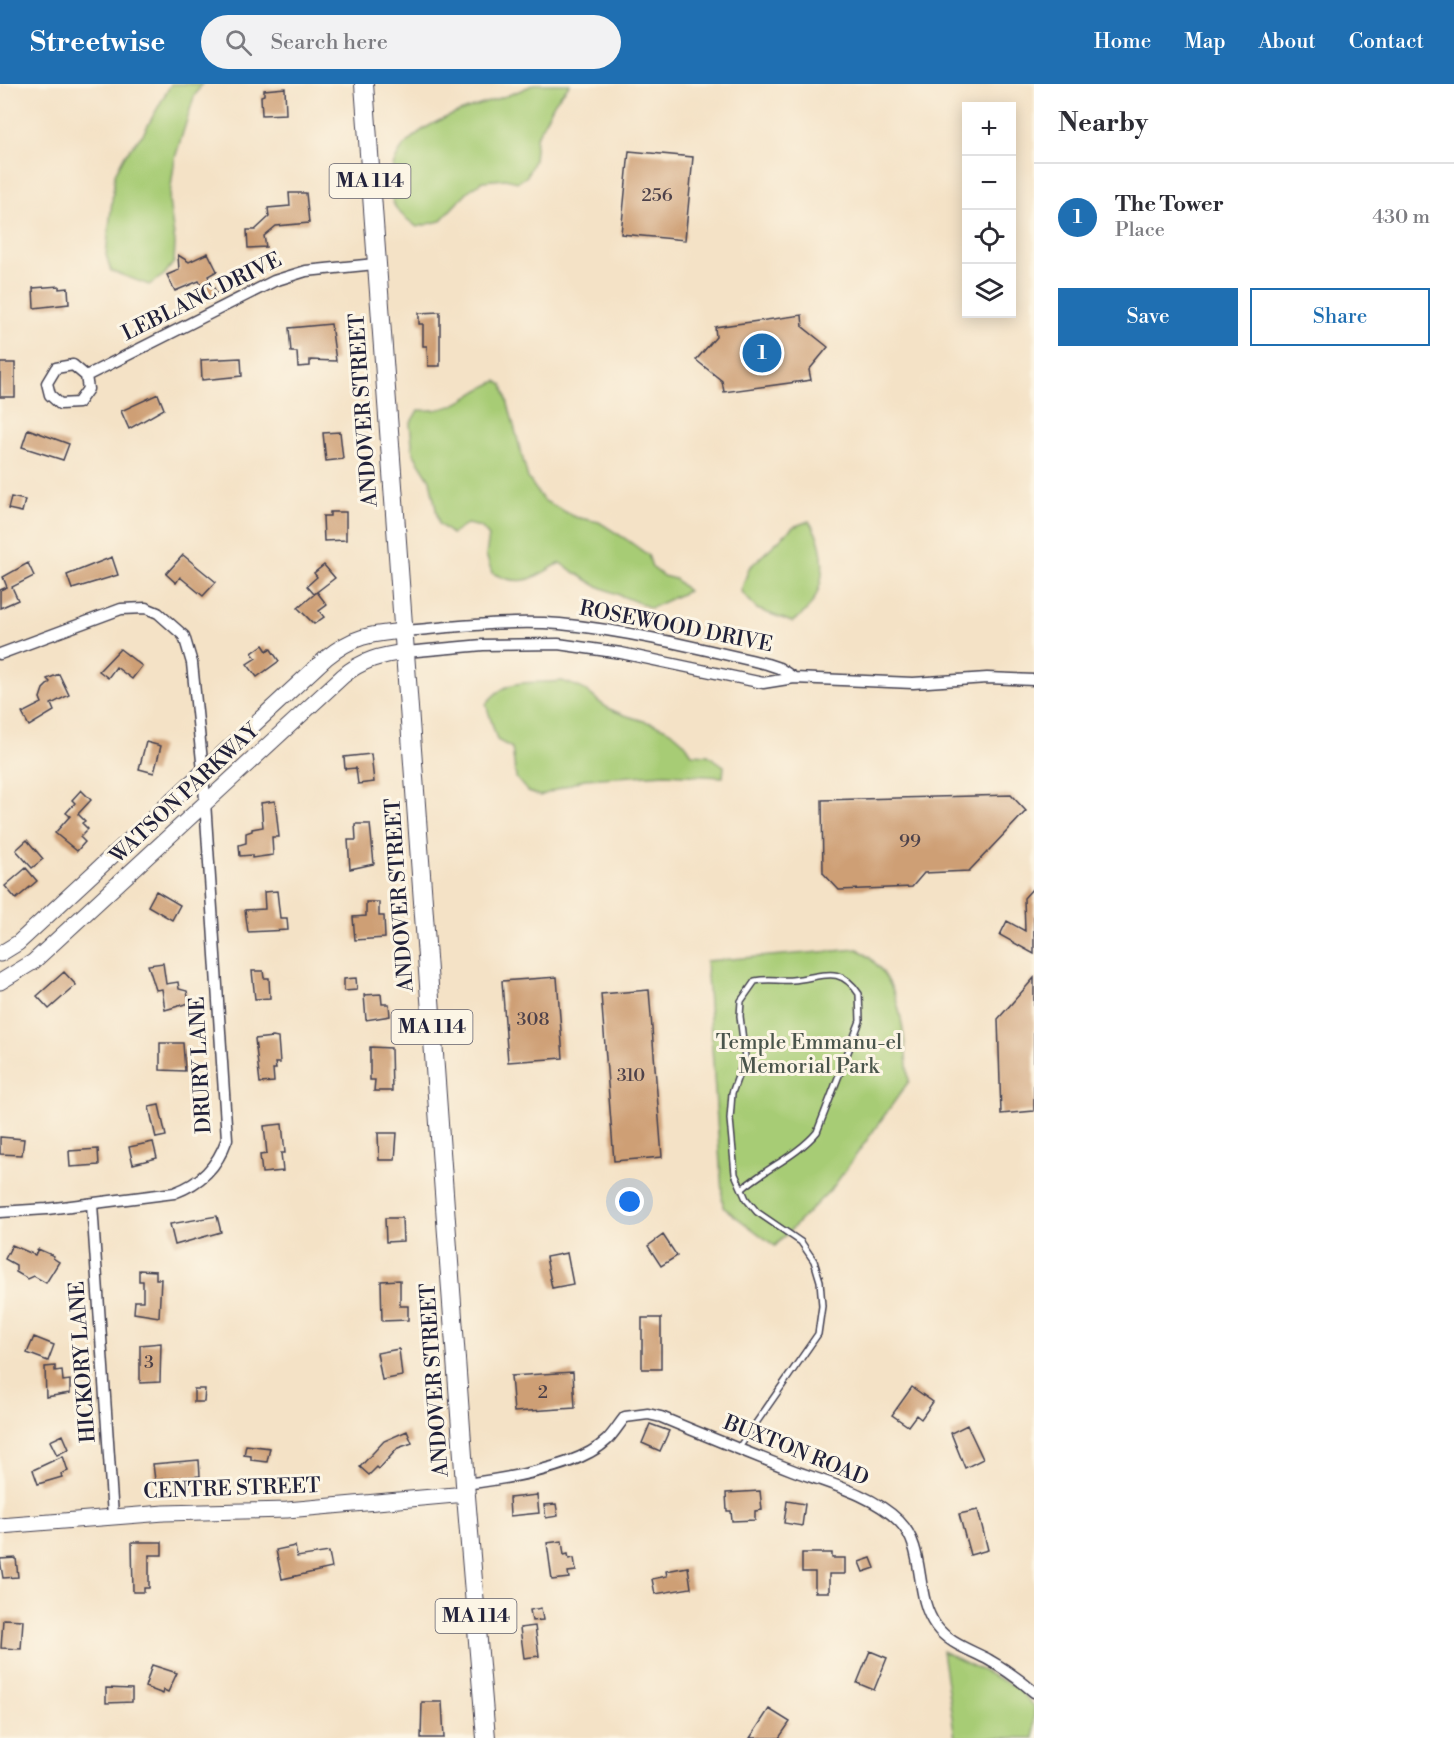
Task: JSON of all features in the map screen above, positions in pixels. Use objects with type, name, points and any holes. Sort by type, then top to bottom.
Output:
[{"type":"highway","name":"ANDOVER STREET","points":[[364,84],[375,264],[406,652],[465,1489],[486,1738]]},
{"type":"main road","name":"WATSON PARKWAY","points":[[0,954],[18,943],[338,648],[354,639],[370,634],[404,631]]},
{"type":"main road","name":"WATSON PARKWAY","points":[[0,982],[33,962],[352,669],[380,656],[406,652]]},
{"type":"main road","name":"CENTRE STREET","points":[[0,1526],[113,1516],[287,1510],[465,1489]]},
{"type":"street","name":"LEBLANC DRIVE","points":[[86,376],[274,280],[306,271],[375,264]]},
{"type":"street","name":"DRURY LANE","points":[[0,654],[121,609],[147,608],[158,613],[184,636],[192,663],[203,771],[227,1139],[204,1178],[174,1193],[92,1204],[0,1212]]},
{"type":"street","name":"ROSEWOOD DRIVE","points":[[404,631],[482,625],[560,624],[624,633],[767,664],[794,678]]},
{"type":"street","name":"ROSEWOOD DRIVE","points":[[406,652],[483,645],[558,644],[621,653],[763,683],[794,678],[912,683],[987,678],[1034,680]]},
{"type":"street","name":"HICKORY LANE","points":[[92,1204],[113,1516]]},
{"type":"street","name":"BUXTON ROAD","points":[[465,1489],[551,1468],[606,1441],[625,1417],[637,1415],[661,1417],[840,1488],[885,1510],[898,1520],[915,1546],[921,1595],[938,1628],[960,1646],[1001,1667],[1034,1692]]},
{"type":"lane","points":[[738,1449],[818,1334],[822,1306],[817,1271],[801,1242],[757,1212],[742,1188],[735,1174],[729,1119],[732,1093],[745,1057],[740,1016],[741,1001],[755,981],[766,978],[791,980],[828,973],[844,977],[859,994],[860,1021],[817,1132],[808,1143],[763,1171],[742,1188]]},
{"type":"green space","points":[[171,84],[202,84],[194,97],[175,158],[169,201],[175,243],[174,262],[164,275],[149,285],[111,271],[106,255],[115,174],[125,155],[143,134]]},
{"type":"green space","points":[[534,84],[570,84],[555,102],[536,138],[534,160],[527,176],[518,182],[505,179],[483,181],[468,191],[440,221],[417,227],[403,216],[395,207],[391,195],[391,178],[397,157],[409,141],[427,127],[448,117]]},
{"type":"green space","points":[[497,381],[503,385],[528,478],[543,500],[575,517],[599,522],[648,555],[652,567],[663,576],[675,579],[688,591],[651,608],[595,585],[560,563],[527,580],[503,578],[492,573],[486,555],[489,536],[481,527],[467,524],[452,534],[439,524],[430,480],[413,453],[410,424],[418,410],[443,408],[461,402]]},
{"type":"green space","points":[[809,521],[821,547],[822,576],[813,602],[792,622],[757,609],[741,591],[749,568],[793,527]]},
{"type":"green space","points":[[562,681],[585,690],[610,709],[655,724],[675,734],[692,754],[708,755],[724,766],[723,777],[665,774],[584,779],[540,796],[528,792],[516,778],[512,748],[497,740],[486,704],[494,695],[511,685]]},
{"type":"green space","name":"Temple Emmanu-el Memorial Park","points":[[858,949],[885,975],[893,991],[902,1025],[909,1081],[834,1186],[775,1246],[723,1207],[706,961]]},
{"type":"green space","points":[[942,1651],[1016,1687],[1034,1706],[1034,1738],[955,1738]]},
{"type":"building","points":[[285,88],[286,114],[262,115],[261,96],[264,95],[264,90]]},
{"type":"building","points":[[629,151],[693,157],[685,240],[621,234]]},
{"type":"building","points":[[289,193],[306,193],[309,223],[276,226],[264,236],[266,247],[248,248],[247,230],[255,230],[269,217],[268,208],[290,206]]},
{"type":"building","points":[[208,253],[217,271],[208,276],[218,296],[209,300],[199,281],[175,291],[167,275],[179,270],[178,255],[189,262]]},
{"type":"building","points":[[59,286],[59,289],[68,288],[69,304],[34,308],[33,288]]},
{"type":"building","points":[[440,312],[440,366],[428,366],[427,346],[423,346],[423,324],[419,324],[419,313]]},
{"type":"building","points":[[802,315],[803,327],[828,347],[809,370],[811,380],[724,392],[722,381],[696,360],[716,337],[715,327]]},
{"type":"building","points":[[331,324],[336,361],[310,360],[310,366],[298,367],[297,352],[291,352],[289,328]]},
{"type":"building","points":[[241,358],[242,376],[202,380],[201,360]]},
{"type":"building","points":[[0,363],[15,363],[15,397],[0,397]]},
{"type":"building","points":[[158,394],[164,409],[129,429],[121,411]]},
{"type":"building","points":[[28,429],[69,444],[63,460],[22,447]]},
{"type":"building","points":[[340,432],[343,459],[326,461],[323,433]]},
{"type":"building","points":[[11,497],[25,500],[22,512],[8,509]]},
{"type":"building","points":[[330,512],[346,512],[346,540],[324,541],[323,516],[330,516]]},
{"type":"building","points":[[183,555],[216,582],[203,596],[180,577],[176,583],[166,574]]},
{"type":"building","points":[[112,557],[118,575],[72,589],[67,575]]},
{"type":"building","points":[[28,563],[34,576],[12,587],[18,600],[0,608],[0,590],[7,587],[3,577]]},
{"type":"building","points":[[324,565],[335,578],[314,594],[307,586],[317,577],[314,573]]},
{"type":"building","points":[[317,592],[327,605],[319,611],[324,617],[314,624],[298,608]]},
{"type":"building","points":[[263,645],[267,651],[270,648],[279,661],[257,677],[247,664],[256,658],[252,653]]},
{"type":"building","points":[[120,649],[142,666],[132,679],[116,667],[108,678],[99,671]]},
{"type":"building","points":[[59,674],[69,695],[51,704],[54,711],[29,726],[22,713],[42,703],[40,698],[43,689],[50,682],[47,679]]},
{"type":"building","points":[[146,742],[161,746],[154,773],[139,769]]},
{"type":"building","points":[[371,754],[374,782],[358,784],[356,768],[345,769],[344,757]]},
{"type":"building","points":[[81,790],[91,800],[78,814],[85,821],[82,823],[88,829],[80,837],[85,842],[77,851],[55,833],[70,816],[66,813],[75,803],[72,800]]},
{"type":"building","points":[[1011,795],[1026,811],[969,871],[924,873],[912,887],[839,890],[823,873],[822,800]]},
{"type":"building","points":[[275,801],[279,837],[272,837],[273,855],[252,858],[252,855],[240,856],[239,845],[246,843],[246,833],[263,827],[261,803]]},
{"type":"building","points":[[355,824],[370,824],[374,864],[350,869],[348,840],[356,840]]},
{"type":"building","points":[[27,840],[43,859],[32,868],[16,850]]},
{"type":"building","points":[[26,868],[37,881],[16,899],[5,886]]},
{"type":"building","points":[[1034,887],[1034,954],[1000,935],[1007,921],[1025,931],[1024,898]]},
{"type":"building","points":[[156,891],[180,905],[172,920],[148,906]]},
{"type":"building","points":[[277,891],[280,918],[287,918],[288,930],[248,932],[245,910],[265,909],[264,892]]},
{"type":"building","points":[[366,902],[379,902],[379,916],[384,916],[385,938],[355,940],[353,917],[366,916]]},
{"type":"building","points":[[163,963],[166,984],[178,982],[179,989],[187,991],[189,1003],[165,1010],[162,989],[156,990],[148,965]]},
{"type":"building","points":[[252,971],[263,971],[264,978],[269,978],[270,998],[255,999]]},
{"type":"building","points":[[64,972],[76,985],[49,1009],[37,996]]},
{"type":"building","points":[[557,977],[563,1058],[508,1062],[502,981]]},
{"type":"building","points":[[356,978],[357,990],[344,991],[344,979]]},
{"type":"building","points":[[1034,978],[1034,1111],[1001,1114],[998,1019]]},
{"type":"building","points":[[649,990],[662,1157],[614,1161],[601,994]]},
{"type":"building","points":[[381,994],[382,1004],[389,1004],[390,1016],[366,1020],[364,995]]},
{"type":"building","points":[[278,1038],[280,1063],[275,1063],[276,1069],[273,1069],[274,1082],[260,1083],[255,1039]]},
{"type":"building","points":[[160,1043],[183,1043],[185,1071],[160,1070]]},
{"type":"building","points":[[370,1047],[391,1048],[392,1091],[374,1091],[375,1080],[370,1080]]},
{"type":"building","points":[[159,1105],[166,1136],[156,1138],[149,1107]]},
{"type":"building","points":[[282,1124],[285,1153],[281,1153],[283,1171],[262,1173],[260,1155],[267,1154],[264,1126]]},
{"type":"building","points":[[378,1133],[397,1133],[395,1160],[379,1160]]},
{"type":"building","points":[[0,1137],[24,1139],[22,1155],[0,1154]]},
{"type":"building","points":[[153,1142],[157,1158],[133,1164],[129,1147]]},
{"type":"building","points":[[98,1149],[99,1165],[70,1167],[69,1151]]},
{"type":"building","points":[[217,1216],[221,1232],[175,1245],[170,1224]]},
{"type":"building","points":[[385,1218],[402,1218],[403,1241],[386,1242]]},
{"type":"building","points":[[663,1235],[677,1256],[661,1266],[648,1246]]},
{"type":"building","points":[[12,1245],[35,1255],[38,1249],[54,1256],[53,1258],[59,1262],[46,1283],[34,1276],[28,1279],[16,1272],[16,1265],[5,1259]]},
{"type":"building","points":[[567,1253],[573,1284],[552,1288],[546,1257]]},
{"type":"building","points":[[139,1270],[156,1271],[156,1279],[161,1279],[159,1317],[134,1313],[135,1301],[143,1301],[143,1281],[139,1281]]},
{"type":"building","points":[[400,1280],[400,1306],[408,1306],[408,1320],[382,1321],[381,1281]]},
{"type":"building","points":[[642,1318],[661,1318],[661,1369],[642,1369]]},
{"type":"building","points":[[34,1337],[54,1345],[48,1361],[27,1353]]},
{"type":"building","points":[[161,1343],[160,1382],[140,1383],[140,1345]]},
{"type":"building","points":[[399,1349],[402,1376],[382,1380],[377,1353]]},
{"type":"building","points":[[55,1366],[55,1371],[62,1370],[63,1381],[70,1380],[70,1393],[46,1397],[45,1367]]},
{"type":"building","points":[[573,1372],[575,1408],[514,1412],[511,1376]]},
{"type":"building","points":[[912,1387],[933,1402],[921,1419],[916,1415],[908,1426],[892,1415]]},
{"type":"building","points":[[194,1389],[205,1389],[204,1402],[194,1402]]},
{"type":"building","points":[[650,1424],[669,1431],[660,1451],[642,1443]]},
{"type":"building","points":[[967,1425],[983,1459],[965,1468],[951,1433]]},
{"type":"building","points":[[407,1431],[412,1443],[398,1448],[379,1469],[377,1467],[369,1475],[360,1467],[384,1441]]},
{"type":"building","points":[[63,1435],[69,1449],[57,1455],[50,1441]]},
{"type":"building","points":[[246,1445],[270,1448],[267,1462],[251,1460],[251,1456],[244,1455]]},
{"type":"building","points":[[63,1456],[68,1471],[61,1474],[62,1477],[38,1484],[33,1470]]},
{"type":"building","points":[[199,1460],[200,1476],[155,1480],[153,1464]]},
{"type":"building","points":[[760,1491],[762,1510],[755,1511],[755,1520],[732,1521],[731,1511],[727,1511],[726,1493]]},
{"type":"building","points":[[537,1495],[539,1513],[510,1516],[509,1498]]},
{"type":"building","points":[[787,1501],[805,1504],[802,1526],[784,1523]]},
{"type":"building","points":[[556,1504],[558,1516],[546,1518],[544,1505]]},
{"type":"building","points":[[978,1510],[988,1550],[970,1555],[959,1514]]},
{"type":"building","points":[[562,1541],[564,1555],[568,1554],[569,1559],[574,1558],[576,1571],[568,1572],[569,1578],[552,1580],[547,1543]]},
{"type":"building","points":[[132,1542],[162,1542],[162,1555],[149,1555],[149,1588],[144,1588],[144,1592],[133,1592]]},
{"type":"building","points":[[295,1546],[297,1557],[329,1552],[332,1568],[282,1579],[276,1550]]},
{"type":"building","points":[[802,1553],[832,1553],[832,1558],[845,1558],[845,1574],[829,1574],[829,1592],[815,1592],[815,1572],[802,1572]]},
{"type":"building","points":[[16,1558],[18,1577],[3,1578],[0,1559]]},
{"type":"building","points":[[871,1558],[875,1568],[863,1572],[859,1562]]},
{"type":"building","points":[[688,1567],[691,1588],[655,1594],[652,1579],[667,1576],[666,1571]]},
{"type":"building","points":[[541,1608],[543,1620],[532,1621],[530,1610]]},
{"type":"building","points":[[3,1619],[23,1620],[21,1649],[1,1648]]},
{"type":"building","points":[[535,1626],[539,1656],[524,1658],[520,1628]]},
{"type":"building","points":[[870,1651],[887,1658],[874,1690],[857,1683]]},
{"type":"building","points":[[152,1665],[177,1673],[168,1692],[164,1690],[163,1694],[145,1687]]},
{"type":"building","points":[[106,1688],[132,1689],[132,1702],[106,1703]]},
{"type":"building","points":[[422,1702],[442,1702],[444,1738],[421,1738]]},
{"type":"building","points":[[769,1709],[790,1722],[779,1738],[750,1738]]},
{"type":"place","name":"The Tower","points":[[762,353]]}]
